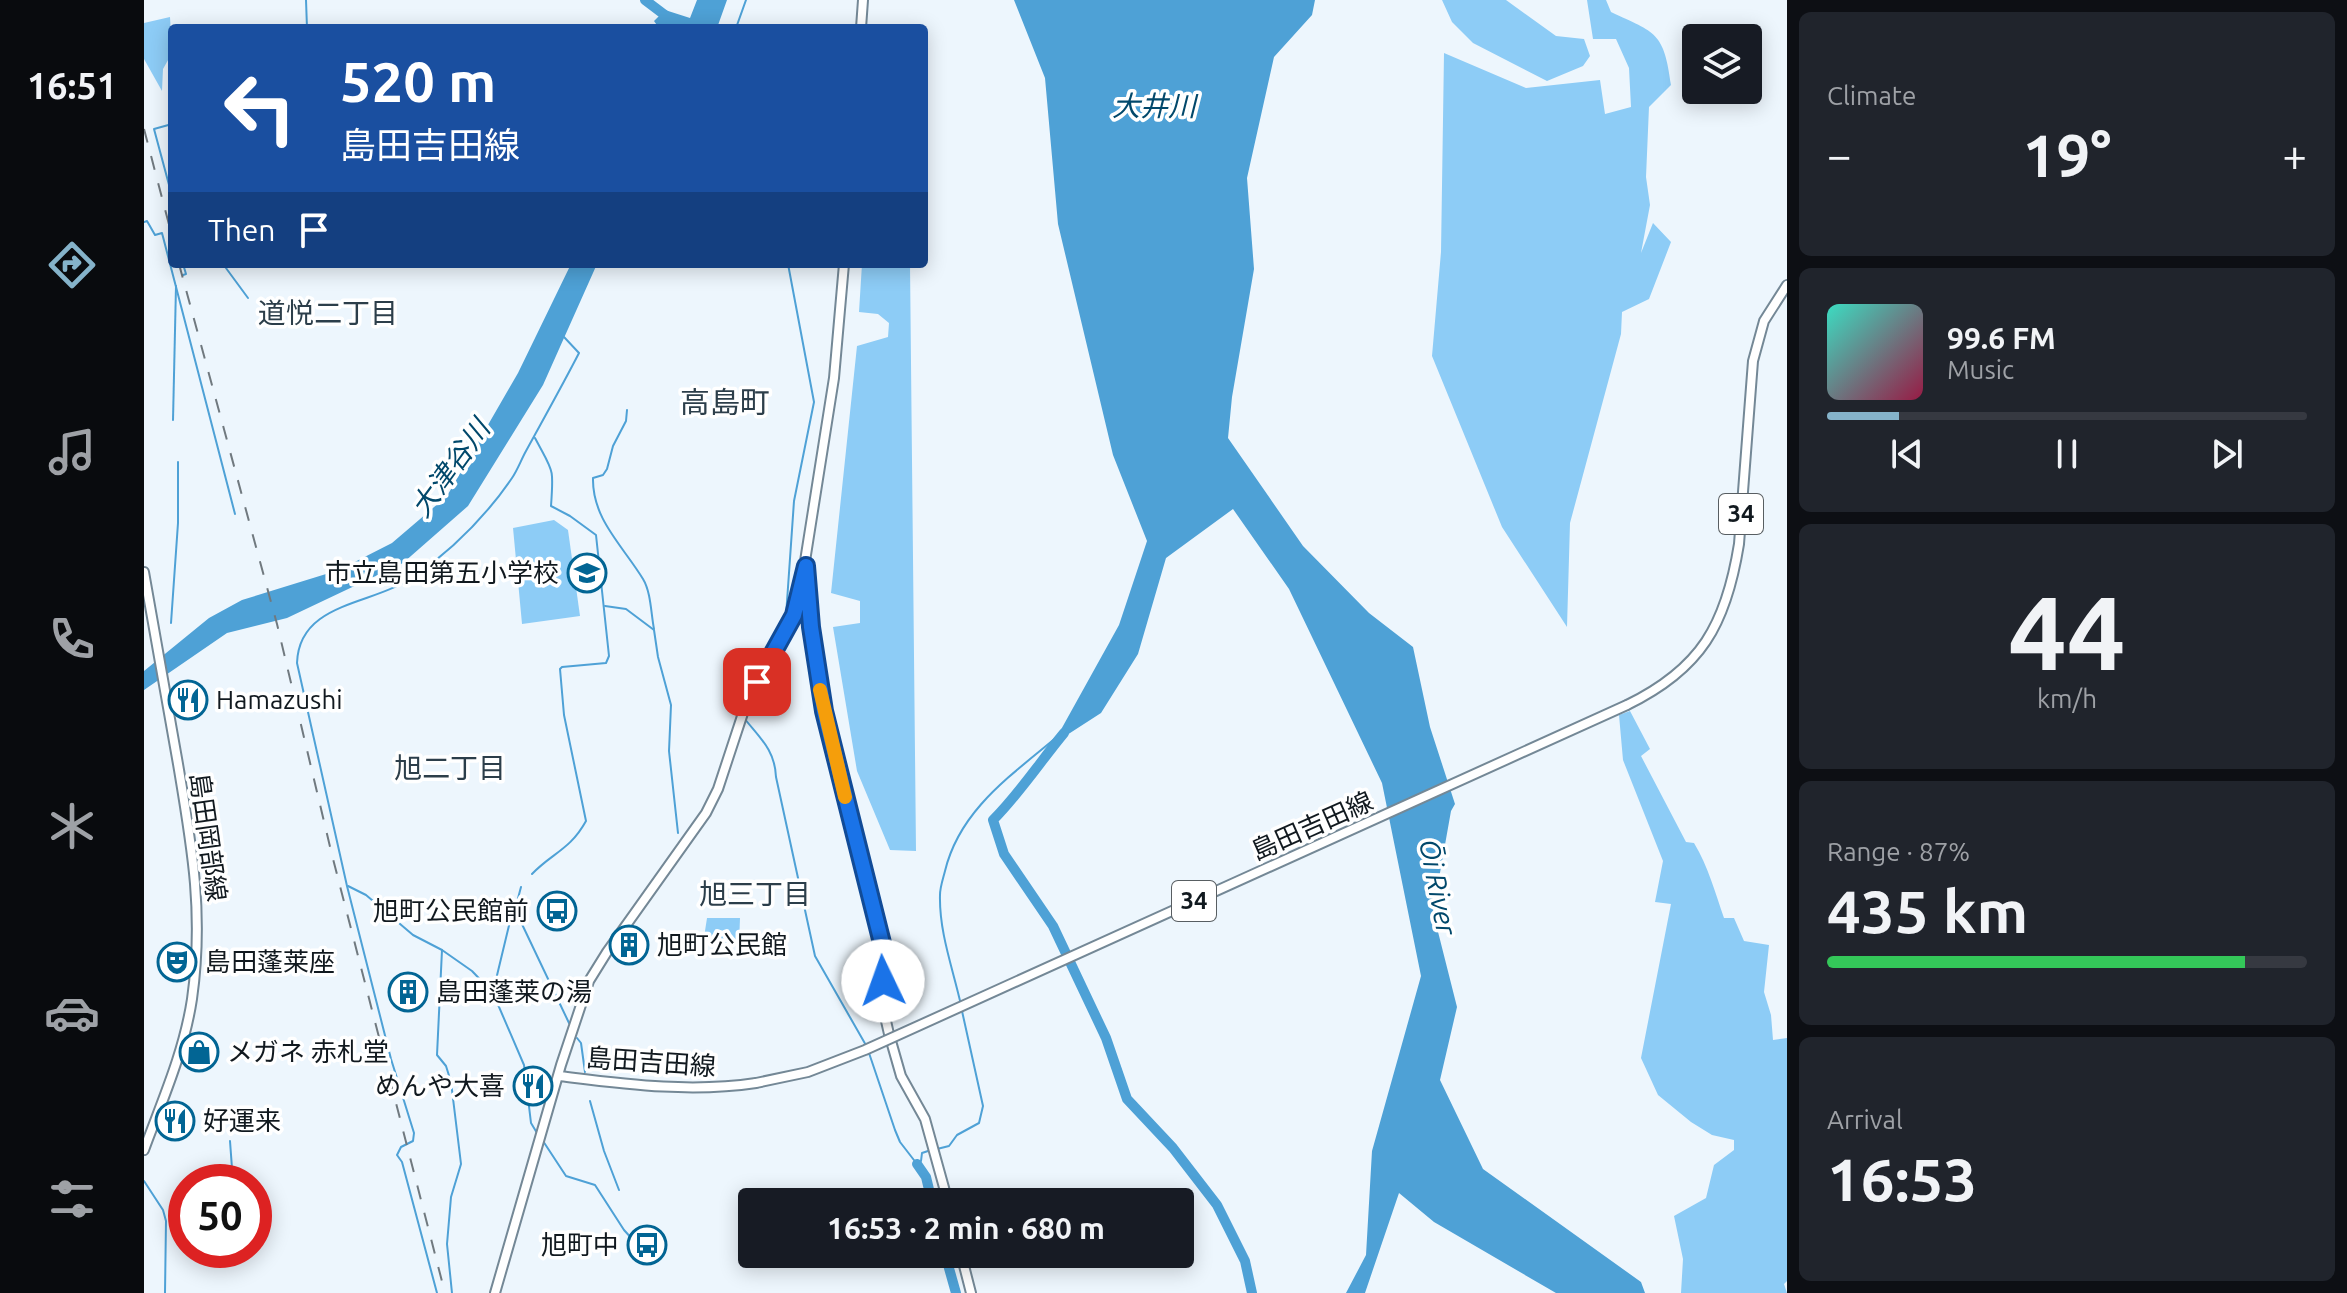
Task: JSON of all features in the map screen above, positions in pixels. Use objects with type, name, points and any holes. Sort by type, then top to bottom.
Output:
[{"type":"main road","points":[[861,24],[863,0]]},
{"type":"main road","points":[[844,268],[834,378],[808,533],[806,566],[811,627],[824,711],[883,947],[883,1008],[889,1034],[901,1076],[925,1119],[944,1188]]},
{"type":"main road","name":"島田吉田線","points":[[559,1076],[667,1088],[727,1087],[808,1072],[865,1050],[1661,687],[1687,665],[1709,638],[1722,613],[1739,544],[1753,361],[1764,321],[1787,285]]},
{"type":"main road","name":"島田吉田線","points":[[495,1293],[579,1006],[595,970],[710,804],[743,713],[794,615],[806,566]]},
{"type":"main road","name":"島田岡部線","points":[[144,572],[194,855],[199,911],[192,1001],[180,1053],[144,1150]]},
{"type":"main road","points":[[965,1268],[971,1293]]},
{"type":"shaded area","points":[[1442,0],[1506,0],[1556,36],[1584,39],[1590,56],[1583,66],[1547,81],[1473,43],[1452,22]]},
{"type":"shaded area","points":[[1587,0],[1606,0],[1611,12],[1655,36],[1665,54],[1671,85],[1649,107],[1646,177],[1650,205],[1641,253],[1653,223],[1671,242],[1649,299],[1622,312],[1621,334],[1570,523],[1567,627],[1502,527],[1432,356],[1441,252],[1444,53],[1526,88],[1600,80],[1605,114],[1631,107],[1629,68],[1616,39],[1593,39]]},
{"type":"shaded area","points":[[170,17],[168,60],[163,69],[162,91],[144,59],[144,23]]},
{"type":"shaded area","points":[[862,268],[910,268],[916,851],[890,850],[857,771],[833,627],[860,623],[860,601],[831,593],[857,346],[888,337],[889,323],[878,314],[859,312]]},
{"type":"shaded area","points":[[554,520],[568,530],[580,616],[522,624],[513,528]]},
{"type":"shaded area","points":[[1630,711],[1650,749],[1641,756],[1686,842],[1694,843],[1699,852],[1724,918],[1734,918],[1744,941],[1769,945],[1764,992],[1771,1015],[1773,1040],[1787,1038],[1787,1281],[1784,1284],[1787,1293],[1681,1293],[1683,1259],[1674,1216],[1706,1198],[1714,1165],[1734,1150],[1734,1140],[1712,1135],[1658,1095],[1641,1058],[1671,904],[1655,902],[1663,861],[1623,760],[1619,715]]},
{"type":"shaded area","points":[[707,918],[740,918],[739,945],[703,944]]},
{"type":"water","points":[[697,0],[727,0],[718,24],[656,24],[654,21],[665,10],[690,18]]},
{"type":"water","name":"大井川","points":[[1014,0],[1315,0],[1312,15],[1274,57],[1247,178],[1254,269],[1228,438],[1303,546],[1369,613],[1413,647],[1430,727],[1455,804],[1451,811],[1433,912],[1457,1007],[1440,1080],[1483,1169],[1641,1282],[1645,1293],[1556,1293],[1434,1222],[1399,1193],[1365,1293],[1346,1293],[1366,1255],[1372,1151],[1421,976],[1382,783],[1289,589],[1233,509],[1166,558],[1138,654],[1101,713],[1053,744],[1119,625],[1147,541],[1113,455],[1058,224],[1045,78]]},
{"type":"water","points":[[569,268],[595,268],[543,385],[468,506],[403,563],[287,618],[227,633],[144,690],[144,671],[209,618],[242,600],[339,570],[392,543],[447,496],[518,373]]},
{"type":"waterway","points":[[306,0],[307,24]]},
{"type":"waterway","points":[[645,0],[677,24]]},
{"type":"waterway","points":[[737,24],[746,0]]},
{"type":"waterway","points":[[168,125],[154,129],[168,181]]},
{"type":"waterway","points":[[144,222],[147,221],[155,235],[162,233],[168,256]]},
{"type":"waterway","points":[[171,268],[235,514]]},
{"type":"waterway","points":[[183,275],[186,274],[184,268]]},
{"type":"waterway","points":[[226,268],[248,298]]},
{"type":"waterway","points":[[740,713],[738,710],[786,616],[794,501],[814,402],[789,268]]},
{"type":"waterway","points":[[173,420],[176,286]]},
{"type":"waterway","points":[[437,1293],[402,1162],[397,1155],[401,1147],[413,1141],[414,1133],[391,1059],[347,886],[297,663],[301,643],[310,628],[324,616],[412,578],[454,545],[491,506],[514,475],[579,353],[564,337]]},
{"type":"waterway","points":[[627,410],[626,421],[613,446],[607,469],[603,475],[593,478],[594,493],[610,532],[646,584],[654,629]]},
{"type":"waterway","points":[[532,874],[567,845],[586,821],[564,715],[560,669],[606,663],[609,656],[596,535],[551,506],[551,470],[535,438]]},
{"type":"waterway","points":[[171,623],[178,523],[178,462]]},
{"type":"waterway","points":[[605,606],[626,609],[654,630],[671,705],[669,751],[678,833]]},
{"type":"waterway","points":[[744,718],[773,759],[815,956],[867,1047]]},
{"type":"waterway","points":[[1064,733],[993,820],[1004,854],[1053,926],[1106,1038],[1127,1099],[1173,1148],[1217,1205],[1245,1261],[1252,1293]]},
{"type":"waterway","points":[[961,1005],[940,909],[941,886],[952,849],[975,811],[990,795],[1058,736]]},
{"type":"waterway","points":[[348,886],[366,895],[413,935],[472,971],[493,993],[524,1065],[531,1123],[537,1133]]},
{"type":"waterway","points":[[521,887],[517,902],[520,920],[569,1023]]},
{"type":"waterway","points":[[493,992],[512,913],[517,908]]},
{"type":"waterway","points":[[442,950],[437,1055],[446,1066],[451,1082],[461,1164],[451,1197],[447,1244],[452,1293]]},
{"type":"waterway","points":[[937,1149],[949,1146],[957,1135],[979,1123],[983,1106],[962,1011]]},
{"type":"waterway","points":[[577,1038],[581,1043],[585,1072]]},
{"type":"waterway","points":[[869,1053],[900,1142],[917,1164],[921,1161],[922,1153],[931,1150]]},
{"type":"waterway","points":[[590,1101],[619,1190]]},
{"type":"waterway","points":[[230,1141],[232,1164]]},
{"type":"waterway","points":[[543,1141],[566,1176],[595,1185],[624,1230],[643,1251]]},
{"type":"waterway","points":[[917,1164],[926,1177],[929,1188]]},
{"type":"waterway","points":[[144,1181],[163,1210],[166,1221],[165,1293]]},
{"type":"waterway","points":[[949,1268],[956,1293]]},
{"type":"railway","points":[[144,129],[168,221]]},
{"type":"railway","points":[[180,268],[277,624],[332,855],[445,1293]]},
{"type":"slow traffic","points":[[820,690],[845,797]]},
{"type":"place","name":"市立島田第五小学校","points":[[587,573]]},
{"type":"place","name":"Hamazushi","points":[[188,700]]},
{"type":"place","name":"旭町公民館前","points":[[557,911]]},
{"type":"place","name":"旭町公民館","points":[[629,945]]},
{"type":"place","name":"島田蓬莱座","points":[[177,962]]},
{"type":"place","name":"島田蓬莱の湯","points":[[408,992]]},
{"type":"place","name":"メガネ 赤札堂","points":[[199,1052]]},
{"type":"place","name":"めんや大喜","points":[[533,1086]]},
{"type":"place","name":"好運来","points":[[175,1121]]},
{"type":"place","name":"旭町中","points":[[647,1245]]},
{"type":"district","name":"道悦二丁目","points":[[328,313]]},
{"type":"district","name":"高島町","points":[[725,403]]},
{"type":"district","name":"旭二丁目","points":[[450,768]]},
{"type":"district","name":"旭三丁目","points":[[755,894]]},
{"type":"route","points":[[757,682],[794,615],[806,566],[811,627],[824,711],[883,947],[883,981]]},
{"type":"water label","name":"大津谷川","points":[[450,468]]},
{"type":"water label","name":"Ōi River","points":[[1438,887]]}]
